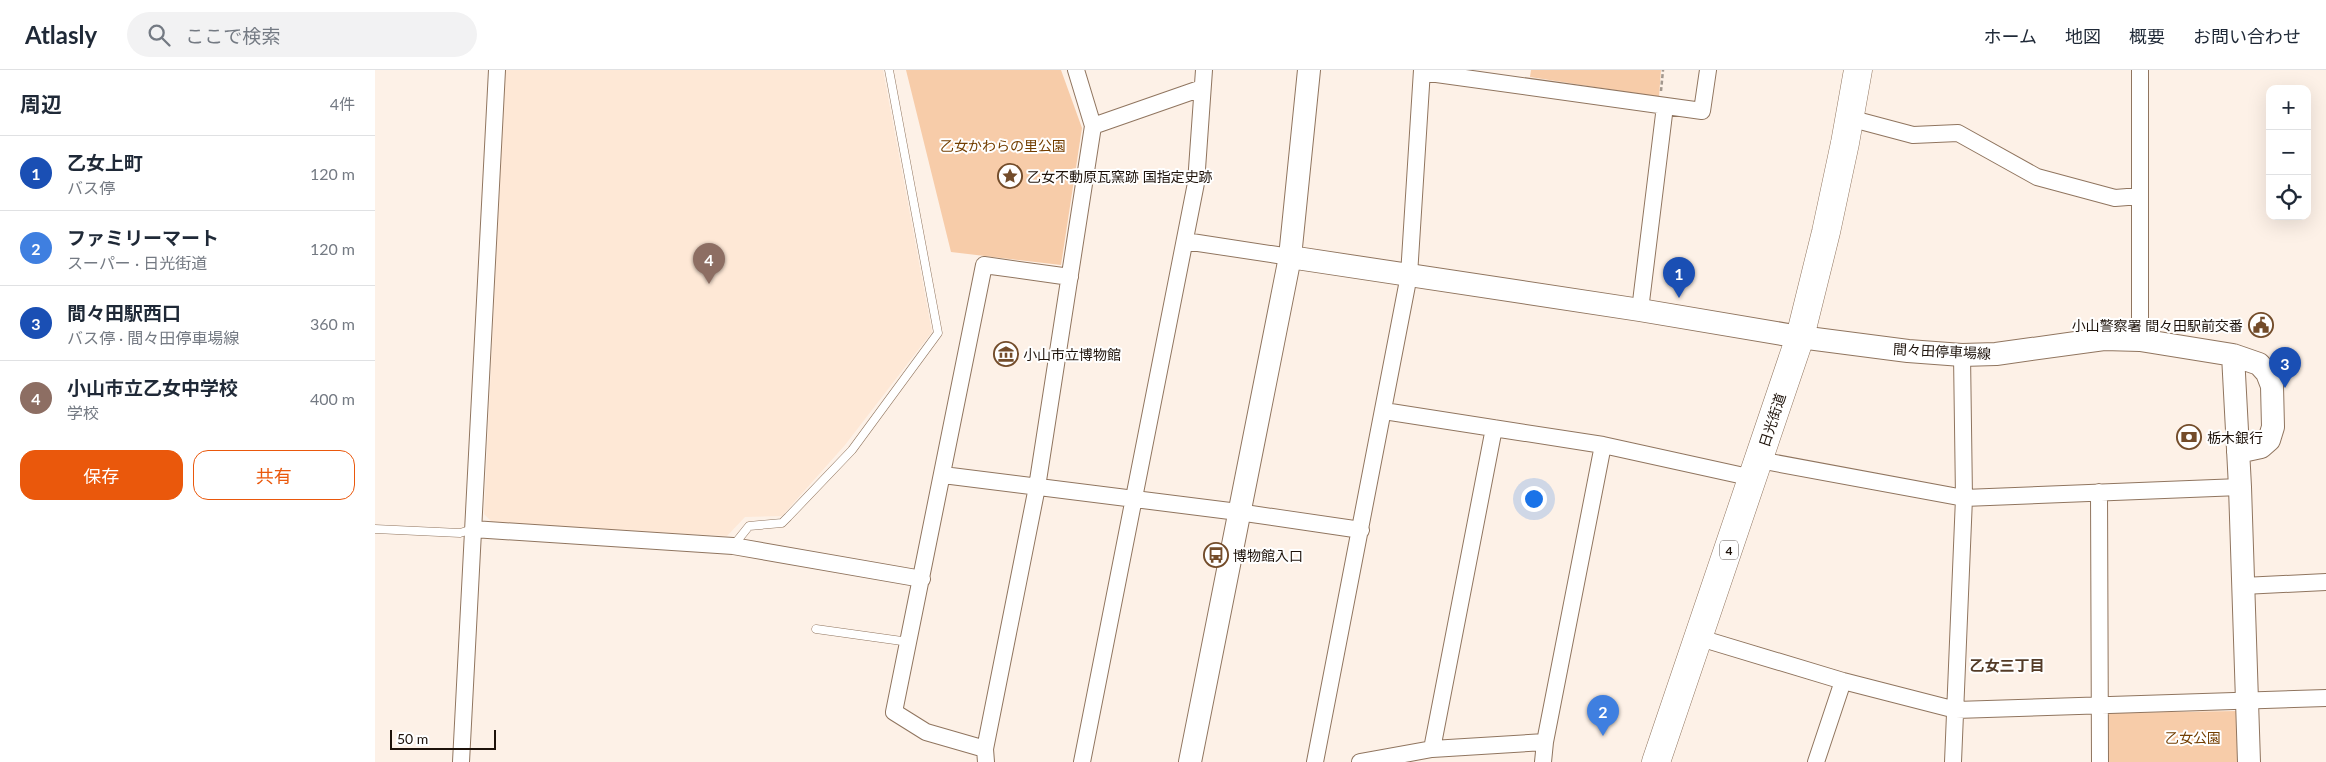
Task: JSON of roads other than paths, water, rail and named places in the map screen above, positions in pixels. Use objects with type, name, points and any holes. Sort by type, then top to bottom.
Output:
[{"type":"highway","name":"日光街道","points":[[1656,762],[1700,638],[1800,337],[1826,232],[1858,70]]},
{"type":"street","points":[[461,762],[497,70]]},
{"type":"street","points":[[1070,277],[985,265],[894,712],[926,732],[985,758],[1037,487],[1070,277],[1093,126],[1076,70]]},
{"type":"street","points":[[1082,762],[1196,183],[1204,70]]},
{"type":"street","points":[[1190,762],[1290,257],[1309,70]]},
{"type":"street","points":[[1315,762],[1409,275],[1422,71],[1520,78],[1663,106],[1702,111],[1709,70]]},
{"type":"street","points":[[2140,70],[2140,340]]},
{"type":"street","points":[[1093,126],[1203,88]]},
{"type":"street","points":[[1640,310],[1663,106]]},
{"type":"street","points":[[1849,118],[1913,135],[1958,133],[2037,177],[2115,198],[2140,196]]},
{"type":"street","points":[[1185,241],[1290,257]]},
{"type":"street","name":"間々田停車場線","points":[[1290,257],[1640,310],[1800,337],[1908,351],[1962,355],[1996,354],[2104,339],[2140,340],[2233,355],[2259,364],[2267,373],[2272,386],[2273,427],[2269,440],[2261,447],[2238,452]]},
{"type":"street","points":[[1953,762],[1964,498],[1962,355]]},
{"type":"street","points":[[2233,355],[2240,486],[2249,762]]},
{"type":"street","points":[[1384,411],[1756,469],[1964,498],[2240,486]]},
{"type":"street","points":[[1432,749],[1494,428]]},
{"type":"street","points":[[1543,762],[1545,742],[1603,446]]},
{"type":"street","points":[[943,474],[1238,512],[1361,530]]},
{"type":"street","points":[[2099,492],[2099,762]]},
{"type":"street","points":[[473,529],[733,546],[922,578]]},
{"type":"street","points":[[2243,586],[2326,582]]},
{"type":"street","points":[[1700,638],[1843,681],[1956,710],[2099,707],[2326,698]]},
{"type":"street","points":[[1816,762],[1843,681]]},
{"type":"street","points":[[1361,762],[1432,749],[1545,742]]},
{"type":"lane","points":[[733,546],[749,526],[782,523],[789,517],[852,450],[939,334],[889,70]]},
{"type":"lane","points":[[375,529],[460,533],[473,529]]},
{"type":"lane","points":[[816,629],[909,642]]},
{"type":"place","name":"乙女不動原瓦窯跡 国指定史跡","points":[[1010,176]]},
{"type":"place","name":"小山市立乙女中学校","points":[[709,284]]},
{"type":"place","name":"乙女上町","points":[[1679,298]]},
{"type":"place","name":"小山警察署 間々田駅前交番","points":[[2261,325]]},
{"type":"place","name":"小山市立博物館","points":[[1006,354]]},
{"type":"place","name":"間々田駅西口","points":[[2285,388]]},
{"type":"place","name":"栃木銀行","points":[[2189,437]]},
{"type":"place","name":"博物館入口","points":[[1216,555]]},
{"type":"place","name":"ファミリーマート","points":[[1603,736]]},
{"type":"district","name":"乙女三丁目","points":[[2007,665]]},
{"type":"park label","name":"乙女かわらの里公園","points":[[1003,145]]},
{"type":"park label","name":"乙女公園","points":[[2193,737]]}]
